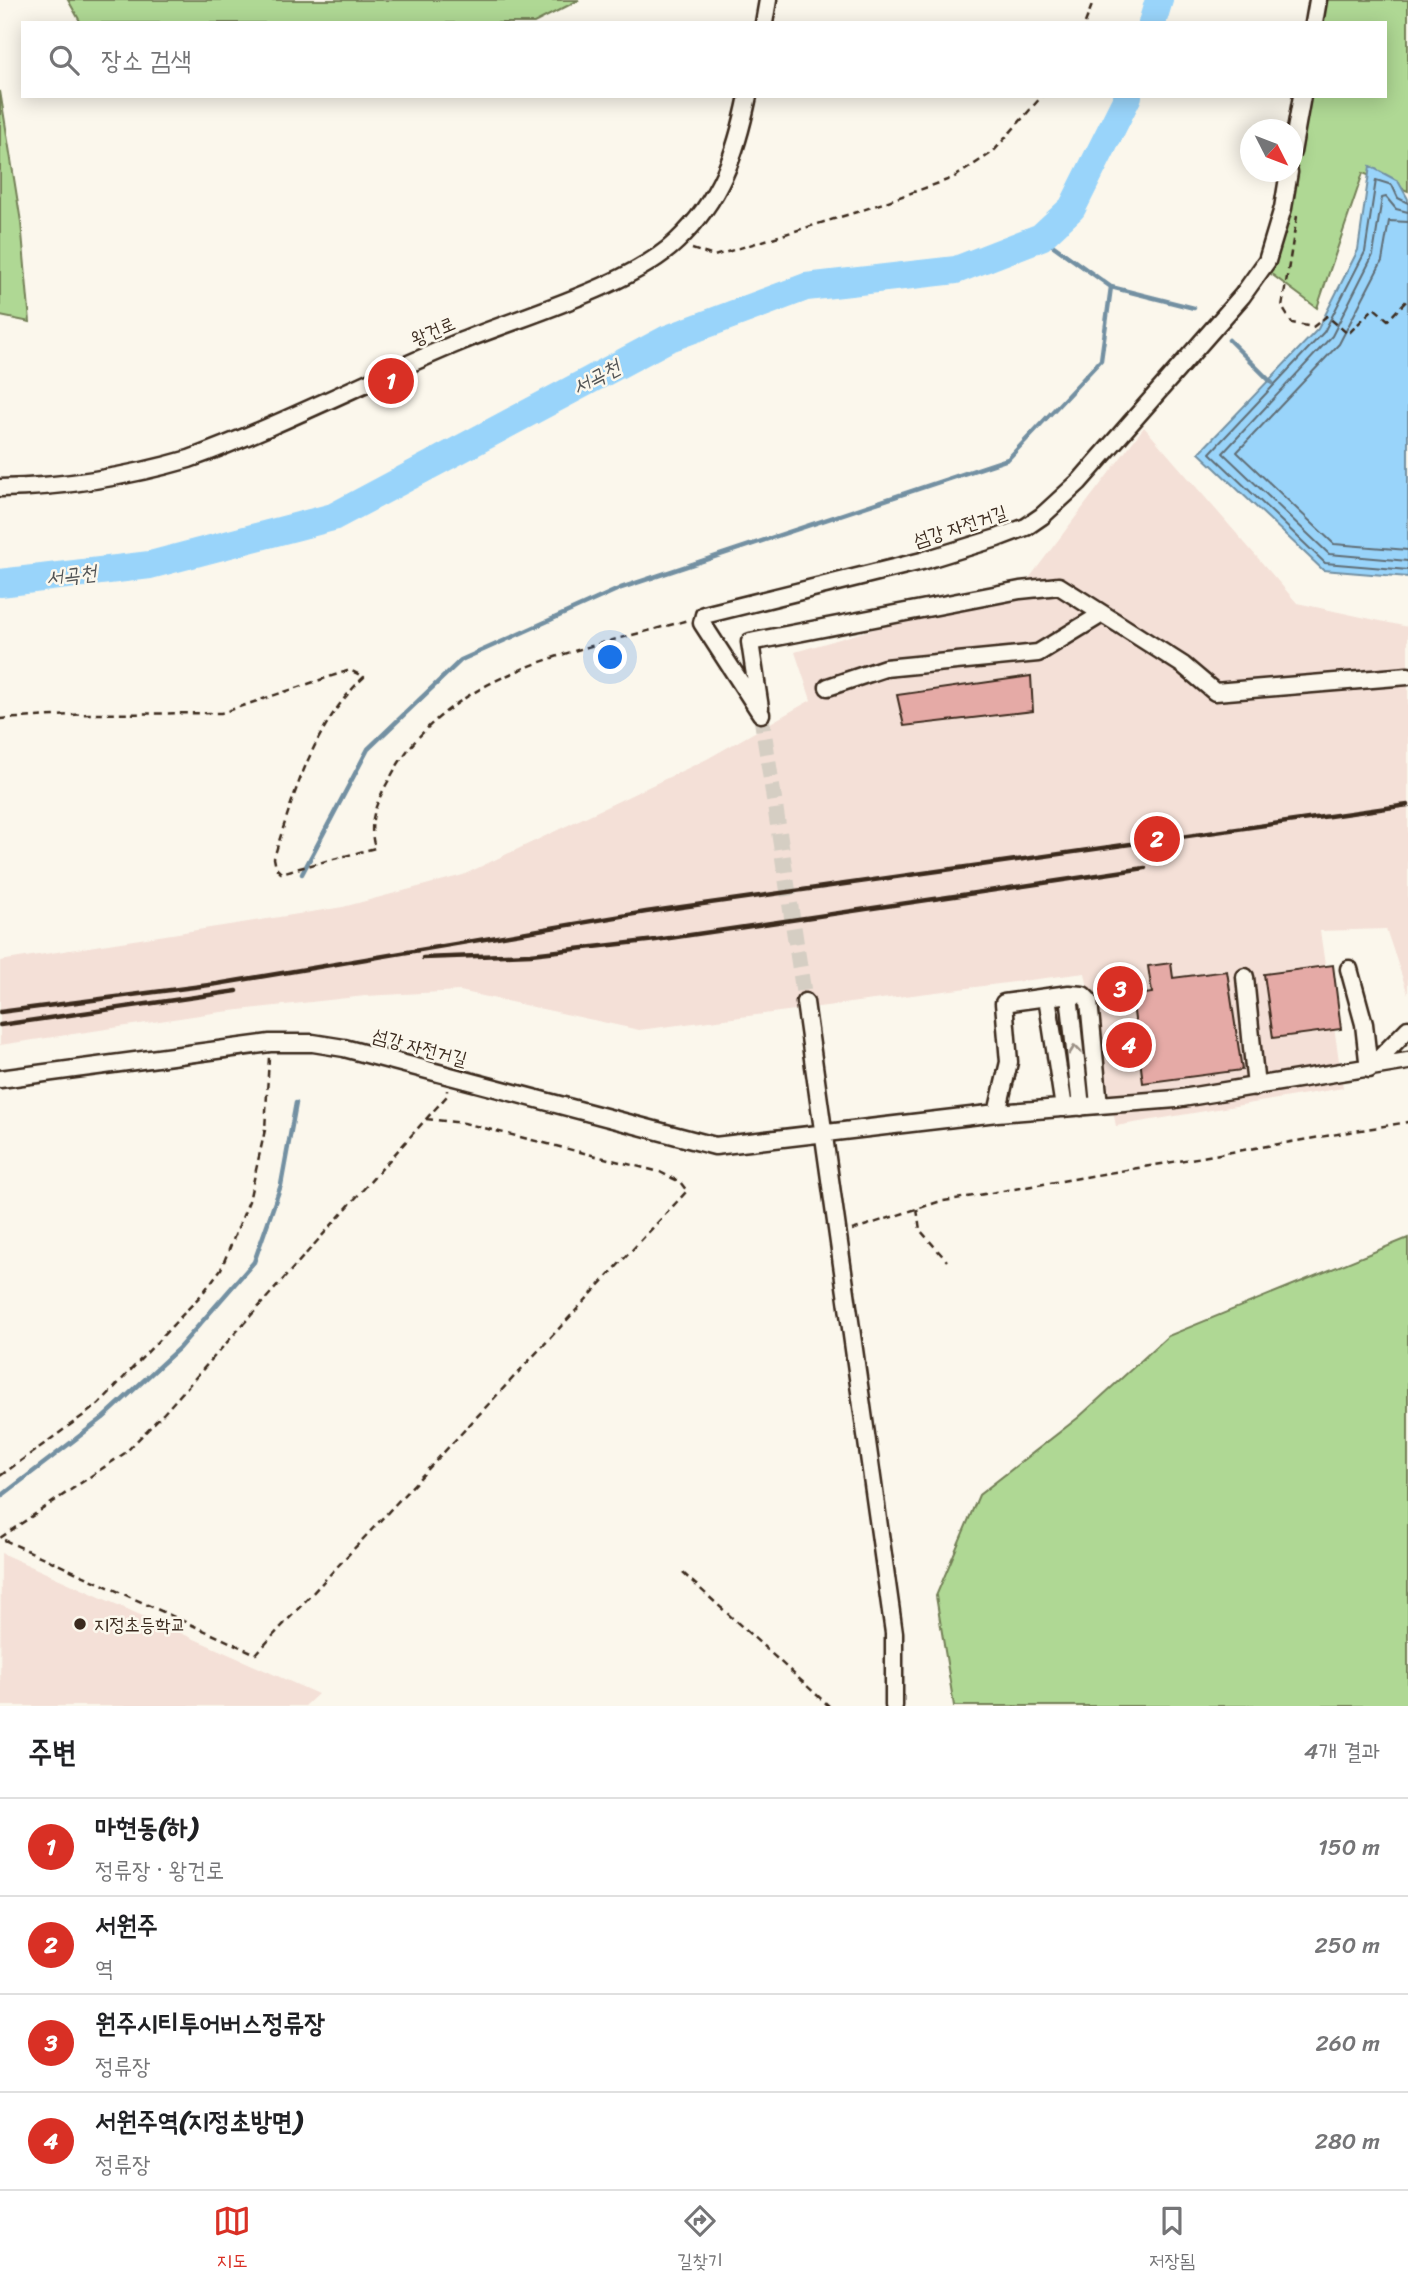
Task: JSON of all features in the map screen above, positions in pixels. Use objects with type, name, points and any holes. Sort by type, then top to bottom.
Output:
[{"type":"street","points":[[764,21],[768,0]]},
{"type":"street","points":[[1314,21],[1318,0]]},
{"type":"street","name":"왕건로","points":[[0,488],[73,484],[151,470],[189,459],[460,342],[628,275],[675,243],[710,205],[730,164],[747,98]]},
{"type":"street","points":[[1298,119],[1302,98]]},
{"type":"street","name":"섬강 자전거길","points":[[704,615],[922,561],[997,538],[1026,527],[1042,516],[1079,482],[1242,296],[1267,261],[1287,182]]},
{"type":"street","points":[[704,615],[702,623],[761,714],[750,642],[1020,590],[1059,586],[1183,665],[1215,692],[1408,676]]},
{"type":"street","points":[[828,687],[885,668],[1038,653],[1101,614]]},
{"type":"street","points":[[1349,969],[1364,1024],[1369,1069]]},
{"type":"street","points":[[1245,977],[1256,1087]]},
{"type":"street","points":[[1069,994],[1081,1107]]},
{"type":"street","points":[[997,1113],[1009,1062],[1004,1003],[1069,994],[1083,995],[1088,1001],[1099,1105]]},
{"type":"street","points":[[1047,997],[1064,1108]]},
{"type":"street","points":[[805,1002],[894,1633],[894,1706]]},
{"type":"street","points":[[1369,1069],[1408,1029]]},
{"type":"street","name":"섬강 자전거길","points":[[0,1079],[270,1044],[313,1042],[344,1048],[699,1144],[750,1144],[997,1113],[1176,1099],[1408,1061]]},
{"type":"path","points":[[1087,21],[1094,0]]},
{"type":"path","points":[[675,243],[715,257],[953,178],[993,152],[1040,98]]},
{"type":"path","points":[[1285,197],[1296,197],[1298,224],[1282,307],[1292,323],[1313,327],[1327,316],[1348,334],[1374,308],[1388,320],[1408,299]]},
{"type":"path","points":[[0,719],[90,714],[221,713],[351,670],[364,677],[333,717],[305,765],[274,858],[276,868],[281,873],[375,848],[370,831],[376,805],[400,758],[449,706],[480,686],[525,667],[704,615]]},
{"type":"path","points":[[0,1476],[99,1404],[202,1294],[220,1269],[248,1201],[265,1130],[270,1044]]},
{"type":"path","points":[[426,1119],[464,1124],[660,1172],[680,1182],[687,1191],[256,1654],[0,1538],[135,1443],[426,1119],[447,1096],[449,1076]]},
{"type":"path","points":[[836,1236],[938,1202],[1408,1122]]},
{"type":"path","points":[[917,1209],[920,1230],[947,1261]]},
{"type":"path","points":[[683,1573],[829,1706]]},
{"type":"shaded area","points":[[1144,427],[1297,603],[1408,627],[1408,994],[1386,929],[1320,931],[1343,1088],[1116,1126],[1085,973],[639,1030],[460,991],[365,996],[213,1013],[0,1045],[0,961],[343,907],[463,875],[707,759],[811,700],[795,652],[1024,585]]},
{"type":"shaded area","name":"지정초등학교","points":[[1,1553],[318,1694],[305,1706],[0,1706]]},
{"type":"green space","points":[[68,0],[579,0],[538,21],[80,21]]},
{"type":"green space","points":[[1326,0],[1408,0],[1408,191],[1363,173],[1317,308],[1270,273],[1292,182],[1303,182],[1303,123],[1308,98],[1387,98],[1387,21],[1322,21]]},
{"type":"green space","points":[[0,91],[21,222],[30,322],[0,316]]},
{"type":"green space","points":[[1408,1238],[1408,1706],[954,1706],[936,1596],[979,1495],[1079,1417],[1168,1336]]},
{"type":"water","points":[[1370,166],[1398,181],[1408,199],[1408,577],[1323,570],[1199,453],[1318,329],[1358,250]]},
{"type":"building","points":[[1031,676],[1033,711],[904,726],[897,695]]},
{"type":"building","points":[[1171,963],[1173,978],[1227,971],[1242,1070],[1143,1083],[1132,996],[1152,993],[1148,966]]},
{"type":"building","points":[[1333,965],[1341,1029],[1273,1038],[1264,974]]},
{"type":"waterway","name":"서곡천","points":[[1153,21],[1159,0]]},
{"type":"waterway","name":"서곡천","points":[[0,583],[150,565],[333,517],[667,339],[806,287],[956,270],[1041,237],[1072,208],[1127,98]]},
{"type":"waterway","points":[[302,874],[368,749],[461,660],[621,588],[1008,459],[1101,360],[1111,287],[1041,237]]},
{"type":"waterway","points":[[1111,287],[1194,308]]},
{"type":"waterway","points":[[1229,340],[1272,383]]},
{"type":"waterway","points":[[0,1497],[103,1418],[179,1348],[254,1262],[281,1185],[296,1103]]},
{"type":"tunnel","points":[[761,714],[805,1002]]},
{"type":"railway","points":[[0,1012],[217,984],[646,912],[1408,805]]},
{"type":"railway","points":[[423,958],[531,954],[656,940],[1145,868]]},
{"type":"railway","points":[[0,1025],[237,991]]},
{"type":"place","name":"마현동(하)","points":[[391,381]]},
{"type":"place","name":"서원주","points":[[1157,839]]},
{"type":"place","name":"원주시티투어버스정류장","points":[[1120,989]]},
{"type":"place","name":"서원주역(지정초방면)","points":[[1129,1045]]},
{"type":"place","name":"지정초등학교","points":[[80,1624]]}]
